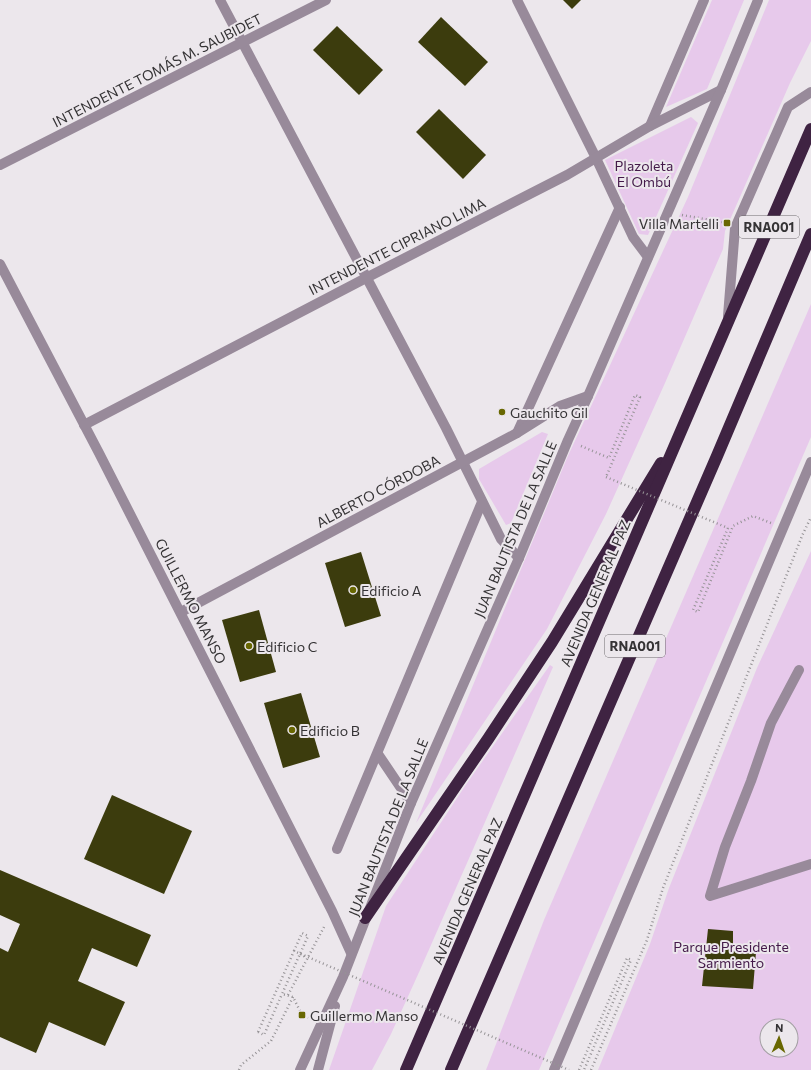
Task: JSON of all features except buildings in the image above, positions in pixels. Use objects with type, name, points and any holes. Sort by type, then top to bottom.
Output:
[{"type":"highway","name":"AVENIDA GENERAL PAZ","points":[[406,1070],[811,129]]},
{"type":"highway","name":"RNA001","points":[[451,1070],[717,456],[811,234]]},
{"type":"highway","points":[[801,256],[811,243]]},
{"type":"highway","points":[[365,918],[488,739],[552,642],[686,421]]},
{"type":"highway","points":[[398,1070],[422,1034]]},
{"type":"highway","points":[[459,1070],[467,1035]]},
{"type":"street","points":[[220,0],[442,422],[501,539],[519,558]]},
{"type":"street","name":"INTENDENTE TOMÁS M. SAUBIDET","points":[[0,165],[326,0]]},
{"type":"street","points":[[517,0],[620,207],[633,237],[648,257]]},
{"type":"street","points":[[650,126],[704,0]]},
{"type":"street","name":"JUAN BAUTISTA DE LA SALLE","points":[[300,1070],[343,977],[411,803],[519,558],[568,440],[721,90],[758,0]]},
{"type":"street","name":"INTENDENTE CIPRIANO LIMA","points":[[84,425],[567,175],[650,126],[721,90]]},
{"type":"street","points":[[728,324],[735,228],[788,107],[811,92]]},
{"type":"street","points":[[518,432],[620,207]]},
{"type":"street","name":"GUILLERMO MANSO","points":[[0,264],[181,612],[352,953]]},
{"type":"street","name":"ALBERTO CÓRDOBA","points":[[181,612],[518,432],[560,406],[588,396]]},
{"type":"street","points":[[554,1070],[811,462]]},
{"type":"street","points":[[338,849],[482,502]]},
{"type":"street","points":[[799,670],[771,723],[751,781],[725,847],[710,896],[811,864]]},
{"type":"street","points":[[378,754],[411,803]]},
{"type":"street","points":[[318,1070],[343,977]]},
{"type":"path","points":[[667,213],[727,223]]},
{"type":"path","points":[[568,440],[609,458],[635,395],[640,397],[606,477],[728,528],[693,610],[698,612],[733,526]]},
{"type":"path","points":[[591,1070],[647,940],[663,888],[802,536],[811,517]]},
{"type":"path","points":[[288,995],[332,911]]},
{"type":"path","points":[[302,933],[308,936],[264,1035],[258,1032],[294,951],[302,933]]},
{"type":"path","points":[[294,951],[569,1070]]},
{"type":"path","points":[[300,954],[307,958]]},
{"type":"path","points":[[579,1070],[627,958],[631,960],[584,1070]]},
{"type":"path","points":[[282,994],[293,997],[302,1015],[321,1025]]},
{"type":"path","points":[[239,1070],[241,1065],[271,1041],[293,997]]},
{"type":"green space","points":[[712,0],[744,0],[707,89],[666,107]]},
{"type":"green space","points":[[769,0],[811,0],[811,41],[790,83],[725,231],[723,249],[606,514],[547,629],[416,823],[567,458],[688,197]]},
{"type":"green space","name":"Plazoleta El Ombú","points":[[691,117],[698,123],[648,235],[639,234],[605,160]]},
{"type":"green space","points":[[811,304],[811,437],[539,1070],[486,1070],[544,920]]},
{"type":"green space","points":[[542,432],[548,434],[511,523],[506,525],[479,479],[479,469]]},
{"type":"green space","name":"Parque Presidente Sarmiento","points":[[811,551],[811,1070],[598,1070],[650,944],[669,888],[757,668]]},
{"type":"green space","points":[[550,665],[553,667],[420,970],[391,1034],[372,1070],[329,1070],[386,906],[465,786]]},
{"type":"place","name":"Villa Martelli","points":[[727,223]]},
{"type":"place","name":"Gauchito Gil","points":[[502,412]]},
{"type":"place","name":"Edificio A","points":[[353,590]]},
{"type":"place","name":"Edificio C","points":[[249,646]]},
{"type":"place","name":"Edificio B","points":[[292,730]]},
{"type":"place","name":"Guillermo Manso","points":[[302,1015]]}]
